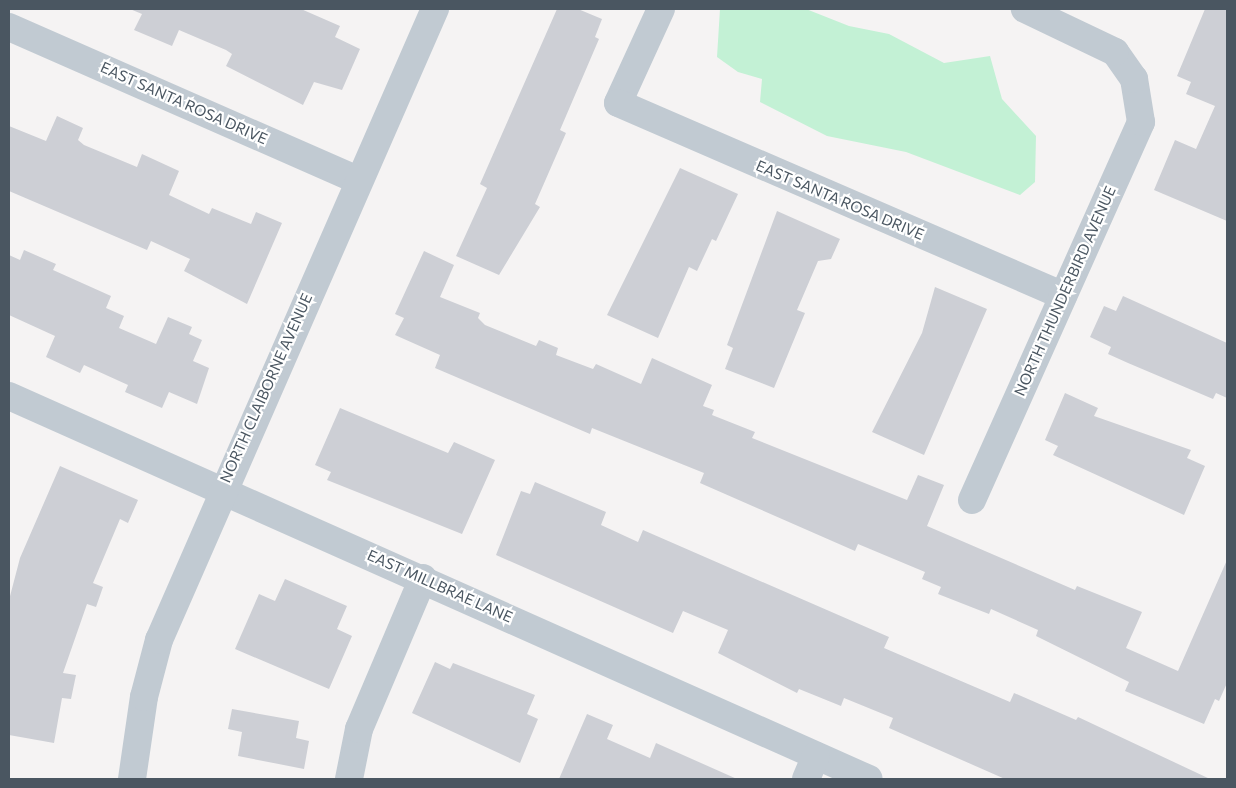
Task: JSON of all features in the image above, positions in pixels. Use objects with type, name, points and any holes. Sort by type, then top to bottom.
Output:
[{"type":"street","name":"NORTH CLAIBORNE AVENUE","points":[[132,779],[144,698],[159,640],[222,487],[435,9]]},
{"type":"street","name":"NORTH THUNDERBIRD AVENUE","points":[[972,500],[1141,122],[1134,79],[1115,52],[1025,9]]},
{"type":"street","name":"EAST SANTA ROSA DRIVE","points":[[655,11],[618,103],[1063,296]]},
{"type":"street","name":"EAST SANTA ROSA DRIVE","points":[[9,27],[358,180]]},
{"type":"street","name":"EAST MILLBRAE LANE","points":[[12,405],[222,487],[423,578],[811,768],[869,779]]},
{"type":"street","points":[[349,779],[359,729],[423,578]]},
{"type":"green space","points":[[720,9],[806,9],[849,26],[889,34],[944,63],[990,56],[1002,99],[1036,136],[1035,182],[1020,195],[906,152],[827,136],[760,102],[762,79],[738,72],[717,57]]},
{"type":"building","points":[[130,9],[301,9],[340,26],[335,37],[360,49],[342,90],[314,82],[303,105],[226,66],[232,54],[226,50],[179,30],[172,46],[134,30],[142,14]]},
{"type":"building","points":[[557,9],[578,9],[602,19],[595,37],[599,39],[560,130],[566,133],[535,204],[540,207],[499,275],[456,256],[487,188],[480,184]]},
{"type":"building","points":[[1205,9],[1227,9],[1227,221],[1154,190],[1175,140],[1196,149],[1215,106],[1186,94],[1191,82],[1177,76]]},
{"type":"building","points":[[57,116],[83,128],[78,140],[84,145],[137,167],[142,154],[179,171],[169,195],[209,214],[212,208],[251,224],[256,212],[282,223],[247,304],[184,271],[190,259],[151,241],[147,250],[9,191],[9,126],[46,141]]},
{"type":"building","points":[[680,168],[738,194],[716,241],[712,239],[697,271],[689,267],[658,338],[607,315]]},
{"type":"building","points":[[777,211],[840,239],[831,259],[818,261],[797,310],[805,313],[774,388],[725,369],[733,348],[727,345]]},
{"type":"building","points":[[24,250],[56,264],[53,270],[111,296],[106,308],[124,316],[119,328],[156,344],[168,317],[192,327],[189,334],[202,340],[193,361],[209,368],[197,404],[169,392],[162,408],[125,392],[128,385],[84,365],[80,373],[46,357],[55,336],[9,315],[9,255],[20,260]]},
{"type":"building","points":[[424,251],[454,265],[440,297],[480,313],[478,318],[485,325],[536,346],[539,340],[558,348],[556,355],[593,369],[596,364],[641,384],[652,358],[712,385],[703,406],[714,410],[712,415],[755,432],[752,438],[907,500],[918,475],[944,485],[927,526],[1075,590],[1077,586],[1142,612],[1126,648],[1178,671],[1227,560],[1227,683],[1219,701],[1215,699],[1204,724],[1125,691],[1129,682],[1036,636],[1038,630],[991,609],[989,614],[938,594],[941,587],[922,579],[925,572],[858,544],[855,551],[700,483],[704,473],[592,428],[590,434],[435,368],[440,355],[395,335],[404,318],[395,314]]},
{"type":"building","points":[[935,287],[987,309],[924,455],[872,432],[922,333]]},
{"type":"building","points":[[1123,296],[1227,343],[1227,398],[1216,393],[1213,399],[1128,363],[1108,354],[1111,347],[1090,337],[1104,306],[1116,311]]},
{"type":"building","points":[[1065,393],[1098,408],[1094,416],[1191,450],[1187,458],[1205,466],[1184,515],[1053,455],[1058,446],[1045,440]]},
{"type":"building","points":[[340,408],[448,453],[454,442],[495,460],[462,534],[327,480],[331,472],[315,465]]},
{"type":"building","points":[[60,466],[138,500],[128,523],[120,519],[93,583],[103,587],[96,607],[87,604],[63,673],[76,675],[71,699],[62,698],[54,743],[9,735],[9,600],[20,558]]},
{"type":"building","points":[[535,482],[606,512],[601,525],[638,542],[643,530],[889,637],[884,648],[1010,702],[1014,693],[1076,720],[1078,717],[1210,779],[1005,779],[889,728],[893,718],[844,698],[841,706],[799,689],[797,693],[718,653],[728,630],[683,611],[673,633],[496,555],[521,491],[530,494]]},
{"type":"building","points":[[285,579],[347,606],[337,629],[352,636],[329,689],[235,649],[259,594],[275,601]]},
{"type":"building","points":[[435,662],[450,669],[453,663],[535,695],[527,714],[538,719],[520,763],[412,713]]},
{"type":"building","points":[[232,709],[299,721],[296,738],[309,741],[304,769],[238,756],[242,732],[228,729]]},
{"type":"building","points":[[587,714],[613,725],[607,739],[650,758],[656,743],[737,779],[559,779]]}]
